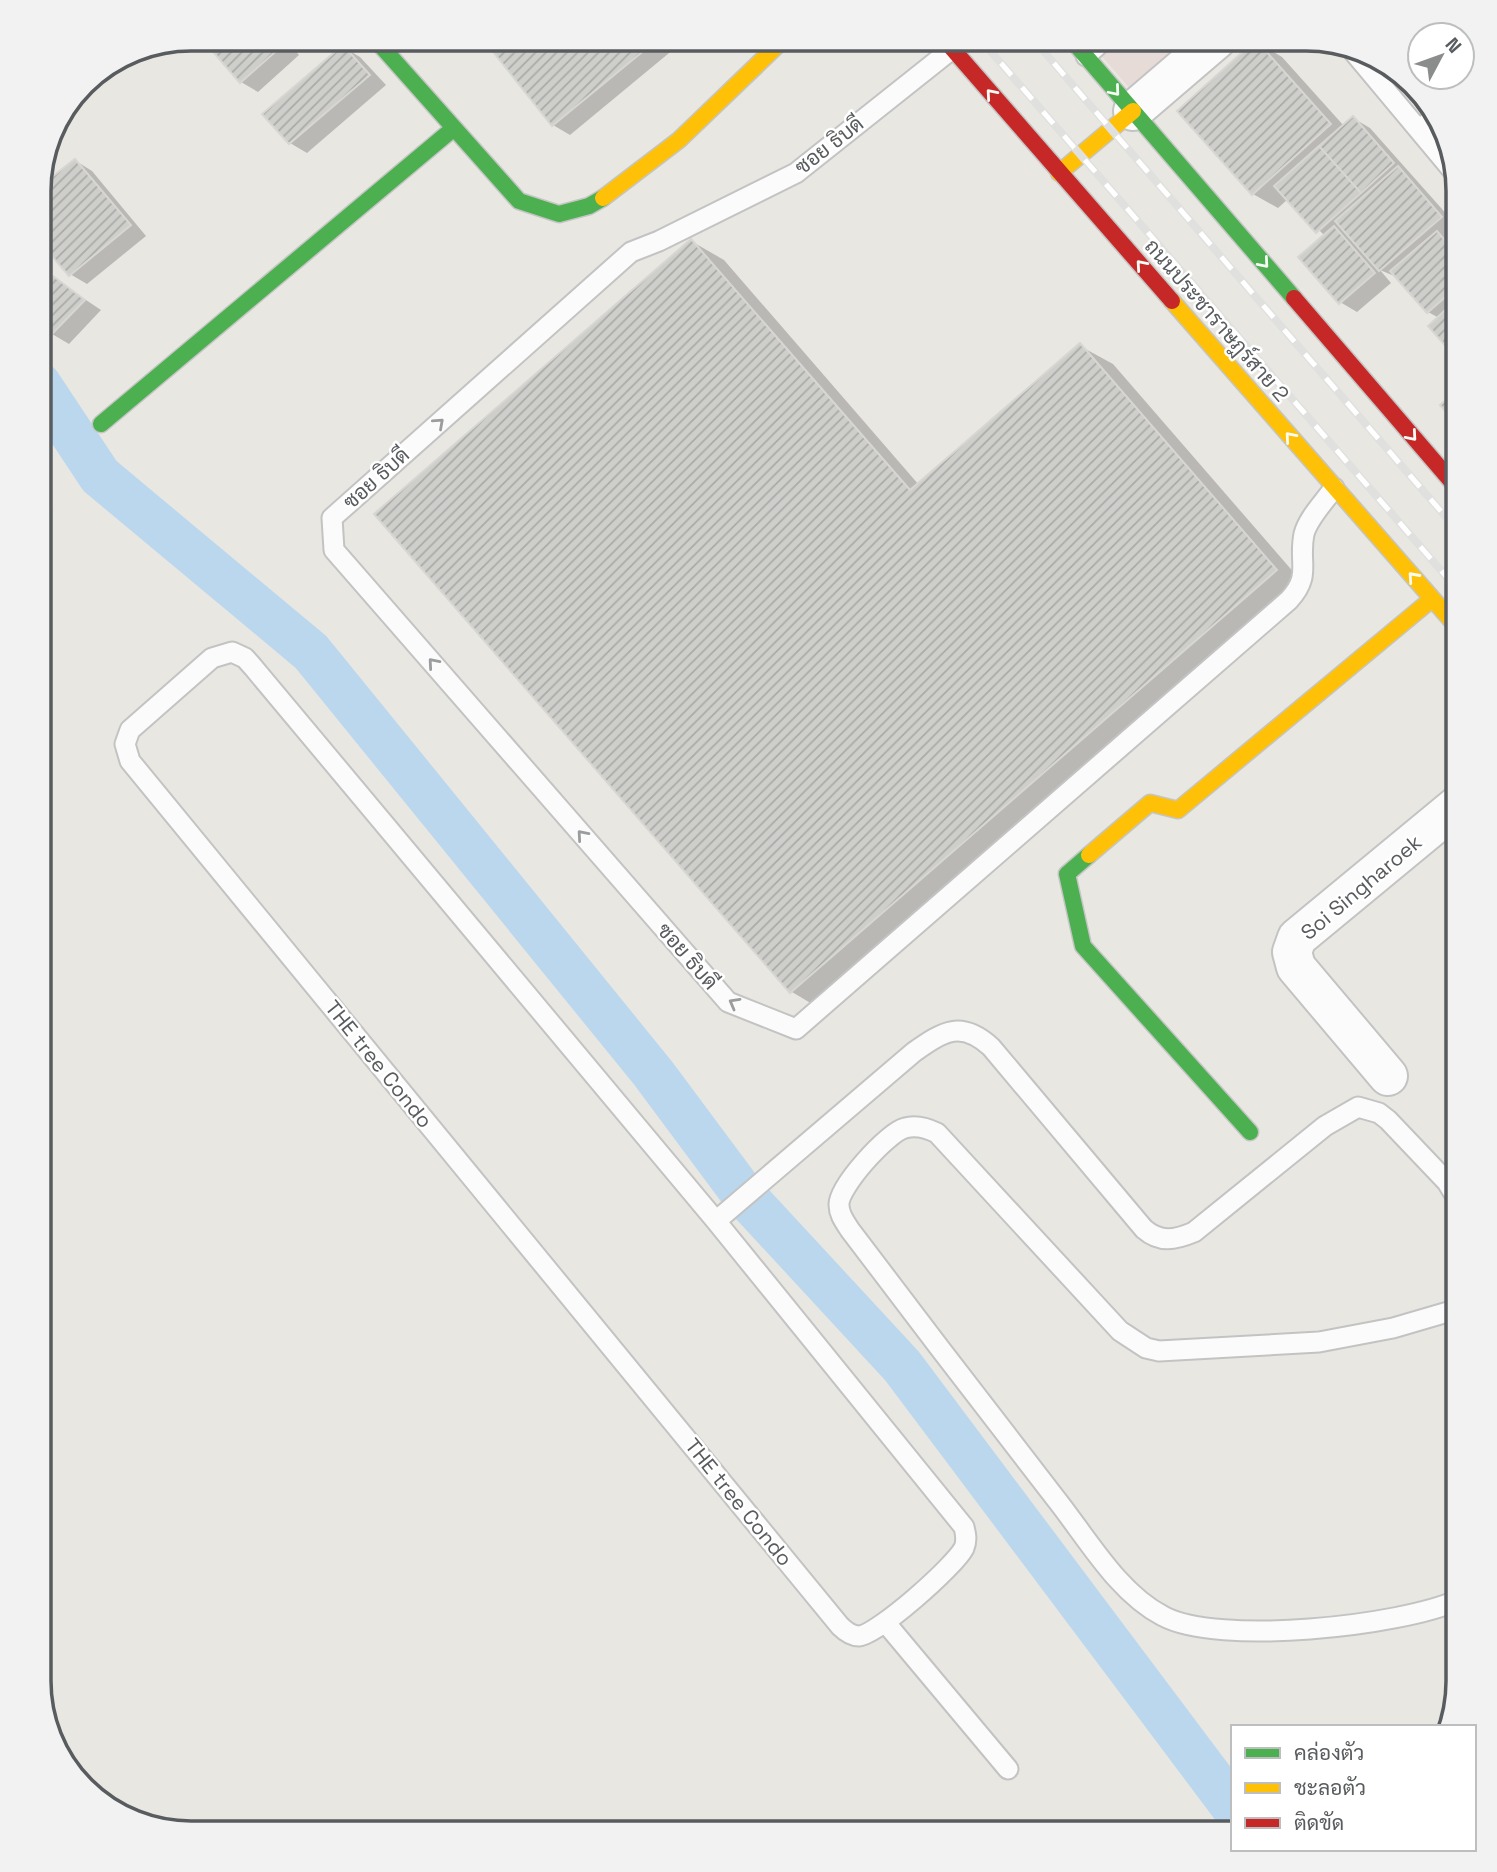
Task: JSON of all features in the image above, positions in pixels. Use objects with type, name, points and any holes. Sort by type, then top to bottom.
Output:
[{"type":"street","points":[[386,51],[519,201],[540,210],[564,214],[601,201],[632,181],[771,51]]},
{"type":"street","name":"ถนนประชาราษฎร์สาย 2","points":[[954,51],[1446,615]]},
{"type":"street","points":[[1082,51],[1446,475]]},
{"type":"street","points":[[1059,173],[1203,51]]},
{"type":"street","points":[[101,424],[454,128]]},
{"type":"street","points":[[1250,1132],[1083,946],[1066,874],[1150,803],[1178,810],[1432,599]]},
{"type":"street","name":"Soi Singharoek","points":[[1388,1076],[1296,967],[1292,952],[1297,938],[1446,815]]},
{"type":"lane","name":"ซอย ธิบดี","points":[[940,51],[796,173],[659,241],[631,252],[332,518],[334,550],[728,1002],[796,1030],[1289,600],[1300,588],[1304,577],[1304,533],[1335,488]]},
{"type":"lane","points":[[1086,56],[1092,51]]},
{"type":"lane","points":[[1362,62],[1443,159]]},
{"type":"lane","points":[[1419,130],[1428,123]]},
{"type":"lane","name":"THE tree Condo","points":[[232,652],[245,658],[716,1221],[964,1527],[967,1541],[957,1559],[885,1622],[859,1636],[852,1635],[840,1626],[130,761],[125,744],[130,730],[212,659],[232,652]]},
{"type":"lane","points":[[716,1221],[914,1052],[934,1038],[960,1029],[977,1034],[991,1047],[1144,1229],[1160,1239],[1171,1240],[1194,1232],[1325,1126],[1358,1107],[1379,1113],[1446,1171]]},
{"type":"lane","points":[[1446,1313],[1393,1328],[1319,1342],[1159,1351],[1146,1348],[1120,1331],[937,1133],[914,1127],[898,1131],[851,1177],[842,1191],[839,1204],[842,1218],[850,1230],[980,1402],[1107,1563],[1131,1591],[1160,1615],[1193,1628],[1204,1629],[1324,1628],[1412,1617],[1446,1604]]},
{"type":"lane","points":[[885,1622],[1008,1769]]},
{"type":"shaded area","points":[[1097,51],[1172,51],[1131,90]]},
{"type":"building","points":[[212,51],[276,51],[240,83]]},
{"type":"building","points":[[336,51],[348,51],[370,75],[289,144],[262,114]]},
{"type":"building","points":[[493,51],[643,51],[552,126]]},
{"type":"building","points":[[1244,51],[1266,51],[1331,124],[1252,195],[1177,111]]},
{"type":"building","points":[[1353,116],[1394,163],[1361,193],[1319,146]]},
{"type":"building","points":[[1319,146],[1361,193],[1316,233],[1274,186]]},
{"type":"building","points":[[75,159],[131,225],[69,276],[51,255],[51,177]]},
{"type":"building","points":[[1398,166],[1442,217],[1379,271],[1335,221]]},
{"type":"building","points":[[1334,226],[1375,273],[1339,304],[1298,257]]},
{"type":"building","points":[[1437,231],[1446,242],[1446,296],[1427,313],[1390,271]]},
{"type":"building","points":[[691,239],[910,490],[1080,343],[1277,570],[790,993],[374,514]]},
{"type":"building","points":[[53,276],[85,300],[51,335]]},
{"type":"building","points":[[1446,309],[1446,346],[1428,326]]},
{"type":"building","points":[[1446,400],[1446,412],[1440,405]]},
{"type":"waterway","points":[[51,402],[100,476],[311,652],[653,1073],[743,1194],[902,1366],[1231,1804]]},
{"type":"railway","points":[[990,51],[1446,576]]},
{"type":"railway","points":[[1043,51],[1446,517]]},
{"type":"traffic: fast","points":[[386,51],[519,201],[559,214],[589,206],[603,198]]},
{"type":"traffic: fast","points":[[1081,51],[1294,298]]},
{"type":"traffic: fast","points":[[101,424],[454,128]]},
{"type":"traffic: fast","points":[[1089,855],[1067,874],[1083,946],[1250,1132]]},
{"type":"traffic: slow","points":[[603,198],[679,140],[772,51]]},
{"type":"traffic: slow","points":[[1059,173],[1133,111]]},
{"type":"traffic: slow","points":[[1172,301],[1446,614]]},
{"type":"traffic: slow","points":[[1089,855],[1150,803],[1178,810],[1432,599]]},
{"type":"traffic: jam","points":[[954,51],[1172,301]]},
{"type":"traffic: jam","points":[[1294,298],[1446,475]]}]
